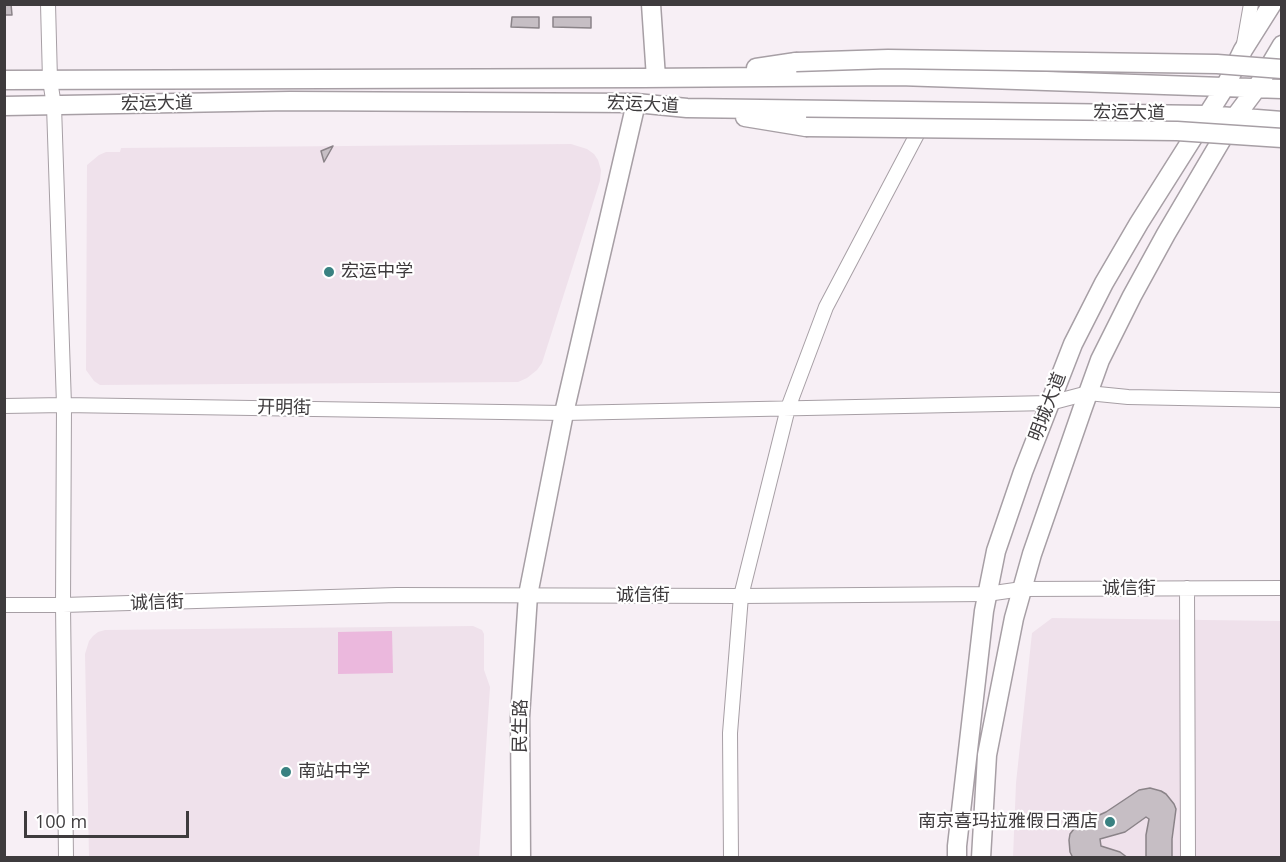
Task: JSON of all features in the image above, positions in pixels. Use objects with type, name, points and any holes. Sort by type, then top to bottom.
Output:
[{"type":"main road","points":[[651,4],[656,78]]},
{"type":"main road","name":"明城大道","points":[[957,858],[987,594],[996,550],[1023,472],[1073,344],[1104,283],[1225,87],[1243,50],[1272,4]]},
{"type":"main road","name":"明城大道","points":[[981,858],[987,755],[1014,618],[1051,498],[1100,360],[1166,234],[1235,117],[1256,88],[1281,45]]},
{"type":"main road","points":[[686,78],[796,62],[888,59],[1217,64],[1281,69]]},
{"type":"main road","name":"宏运大道","points":[[4,80],[899,76],[1281,89]]},
{"type":"main road","name":"宏运大道","points":[[4,106],[290,102],[636,103],[687,108],[1206,115],[1281,121]]},
{"type":"main road","name":"民生路","points":[[521,858],[520,717],[528,595],[564,413],[636,103]]},
{"type":"main road","points":[[687,108],[806,127],[1177,131],[1281,138]]},
{"type":"street","points":[[48,4],[50,80],[54,106],[64,405],[63,605],[66,858]]},
{"type":"street","points":[[1243,50],[1251,4]]},
{"type":"street","points":[[731,858],[730,733],[741,596],[788,408],[825,307],[930,111]]},
{"type":"street","points":[[1088,393],[1128,397],[1281,400]]},
{"type":"street","name":"开明街","points":[[4,406],[564,413],[1050,403],[1088,393]]},
{"type":"street","points":[[1187,588],[1188,858]]},
{"type":"street","name":"诚信街","points":[[4,605],[397,595],[741,596],[987,594],[1022,589],[1281,588]]},
{"type":"shaded area","name":"宏运中学","points":[[571,144],[594,154],[601,170],[600,181],[542,363],[527,378],[518,382],[100,385],[86,370],[87,165],[99,155],[106,152],[120,152],[121,148]]},
{"type":"shaded area","points":[[1052,618],[1281,621],[1281,857],[1013,858],[1016,783],[1032,633]]},
{"type":"shaded area","name":"南站中学","points":[[473,626],[482,630],[484,634],[484,670],[490,687],[479,857],[89,857],[85,654],[89,641],[98,632],[105,630]]},
{"type":"shaded area","points":[[392,631],[393,673],[338,674],[338,632]]},
{"type":"building","points":[[4,4],[11,4],[12,15],[4,15]]},
{"type":"building","points":[[512,17],[539,17],[539,28],[511,27]]},
{"type":"building","points":[[553,17],[591,17],[591,28],[553,27]]},
{"type":"building","points":[[333,146],[324,162],[321,151]]},
{"type":"building","name":"南京喜玛拉雅假日酒店","points":[[1150,788],[1166,794],[1176,809],[1172,858],[1146,858],[1149,819],[1146,817],[1125,832],[1100,839],[1101,846],[1120,852],[1128,858],[1073,858],[1069,840],[1070,834],[1077,825],[1106,812],[1139,790]]},
{"type":"place","name":"宏运中学","points":[[329,272]]},
{"type":"place","name":"南站中学","points":[[286,772]]},
{"type":"place","name":"南京喜玛拉雅假日酒店","points":[[1110,822]]}]
